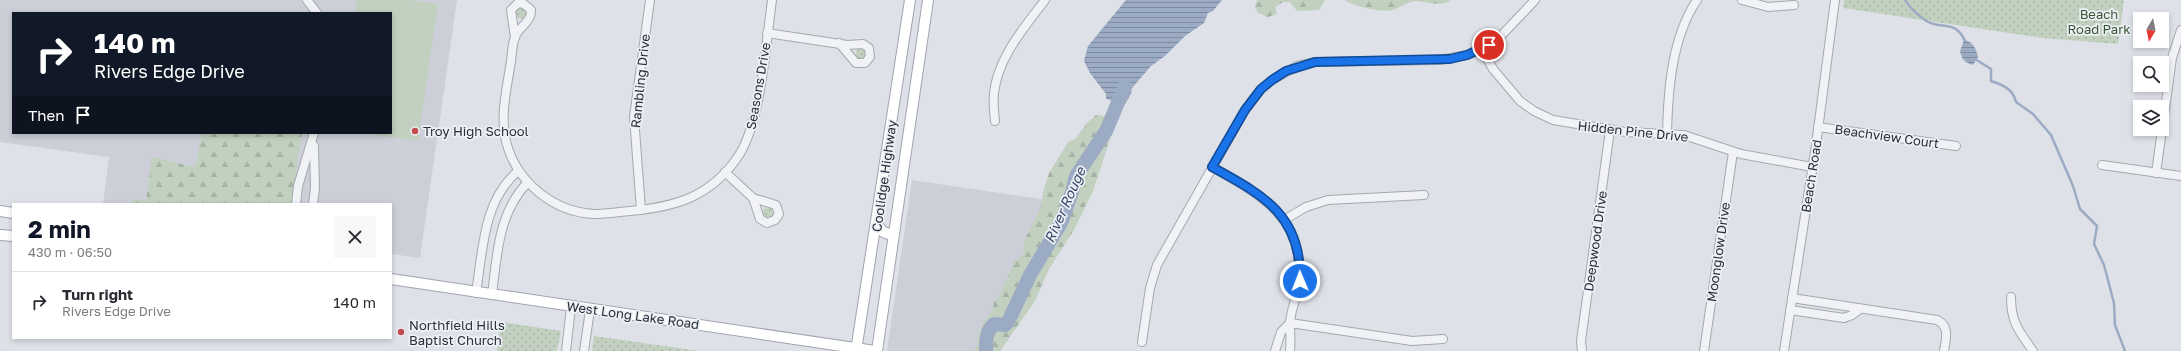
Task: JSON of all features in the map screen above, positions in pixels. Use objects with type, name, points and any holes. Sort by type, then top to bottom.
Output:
[{"type":"main road","name":"Coolidge Highway","points":[[856,349],[873,248],[910,0]]},
{"type":"main road","name":"Coolidge Highway","points":[[876,351],[928,0]]},
{"type":"main road","points":[[0,211],[12,214]]},
{"type":"main road","points":[[877,222],[882,231],[889,234],[894,234]]},
{"type":"main road","points":[[0,235],[12,236]]},
{"type":"main road","points":[[873,248],[884,252],[890,264]]},
{"type":"main road","name":"West Long Lake Road","points":[[392,279],[590,310],[876,351]]},
{"type":"street","points":[[307,0],[316,12]]},
{"type":"street","name":"Rambling Drive","points":[[641,210],[634,117],[650,0]]},
{"type":"street","name":"Seasons Drive","points":[[515,38],[504,125],[508,148],[518,171],[528,182],[548,199],[572,210],[593,214],[666,207],[686,200],[707,189],[725,172],[742,150],[754,121],[772,0]]},
{"type":"street","points":[[995,120],[994,95],[1001,64],[1045,0]]},
{"type":"street","points":[[1142,342],[1150,288],[1157,265],[1245,110],[1261,89],[1286,71],[1315,62],[1439,60],[1459,57],[1482,49],[1507,31],[1535,0]]},
{"type":"street","points":[[1667,134],[1668,105],[1676,44],[1684,22],[1697,0]]},
{"type":"street","points":[[1742,0],[1768,7],[1794,5]]},
{"type":"street","name":"Beach Road","points":[[1784,351],[1818,127],[1835,0]]},
{"type":"street","points":[[2156,173],[2172,58],[2181,30]]},
{"type":"street","points":[[767,33],[839,43]]},
{"type":"street","name":"Hidden Pine Drive","points":[[1482,49],[1493,69],[1512,93],[1534,111],[1560,122],[1610,130],[1692,137],[1733,152],[1812,167]]},
{"type":"street","name":"Beachview Court","points":[[1818,127],[1956,146]]},
{"type":"street","name":"Deepwood Drive","points":[[1582,351],[1581,341],[1610,130]]},
{"type":"street","points":[[296,203],[298,186],[314,136]]},
{"type":"street","points":[[312,203],[315,188],[314,136]]},
{"type":"street","name":"Moonglow Drive","points":[[1704,351],[1733,152]]},
{"type":"street","points":[[2102,165],[2181,176]]},
{"type":"street","points":[[1212,167],[1261,196],[1284,220],[1295,244],[1300,270],[1298,293],[1290,323],[1292,334],[1290,351]]},
{"type":"street","points":[[476,293],[490,214],[502,189],[518,171]]},
{"type":"street","points":[[725,172],[753,198]]},
{"type":"street","points":[[492,295],[500,236],[504,219],[516,196],[528,182]]},
{"type":"street","points":[[1284,220],[1306,207],[1328,200],[1424,195]]},
{"type":"street","points":[[2011,297],[2014,323],[2021,336],[2033,351]]},
{"type":"street","points":[[1792,298],[1932,319],[1944,324],[1947,332],[1944,351]]},
{"type":"street","points":[[566,351],[571,307]]},
{"type":"street","points":[[1790,310],[1844,318],[1852,315],[1860,309]]},
{"type":"street","points":[[584,351],[590,310]]},
{"type":"street","points":[[1290,323],[1412,341],[1443,339]]},
{"type":"street","points":[[1276,351],[1281,332],[1290,323]]},
{"type":"shaded area","name":"Troy High School","points":[[0,0],[457,0],[420,258],[392,254],[392,203],[103,203],[109,157],[0,142]]},
{"type":"shaded area","points":[[912,180],[1068,203],[1008,322],[1001,351],[887,351]]},
{"type":"green space","points":[[357,0],[408,0],[438,4],[418,141],[370,134],[392,134],[392,12],[355,12]]},
{"type":"green space","points":[[1257,0],[1325,0],[1319,10],[1297,11],[1290,2],[1283,2],[1275,7],[1277,14],[1268,17],[1258,13],[1255,7]]},
{"type":"green space","points":[[1345,0],[1451,0],[1442,4],[1415,1],[1395,9],[1382,11],[1361,7]]},
{"type":"green space","name":"Beach Road Park","points":[[1844,0],[2124,0],[2118,44],[2043,38],[1843,8]]},
{"type":"green space","points":[[521,7],[525,9],[527,13],[525,17],[521,19],[517,17],[515,13],[517,9]]},
{"type":"green space","points":[[859,49],[863,49],[865,50],[865,58],[859,59],[856,56],[856,52]]},
{"type":"green space","points":[[1096,115],[1117,118],[1093,191],[1075,228],[1049,269],[1035,301],[1000,351],[975,351],[982,324],[992,311],[995,299],[999,298],[1015,259],[1020,258],[1024,252],[1024,242],[1041,206],[1043,192],[1049,173],[1068,142],[1075,139],[1087,123]]},
{"type":"green space","points":[[202,134],[302,134],[291,203],[132,203],[133,200],[146,200],[152,157],[195,167]]},
{"type":"green space","points":[[768,207],[772,209],[774,213],[772,217],[768,219],[764,217],[762,213],[764,209]]},
{"type":"green space","points":[[501,322],[561,331],[557,351],[497,351]]},
{"type":"green space","points":[[594,336],[699,351],[592,351]]},
{"type":"water","points":[[1126,0],[1222,0],[1213,11],[1208,13],[1204,23],[1185,36],[1165,56],[1151,66],[1132,88],[1131,94],[1125,104],[1106,99],[1106,94],[1090,73],[1084,61],[1088,46]]},
{"type":"water","points":[[1964,40],[1970,42],[1976,51],[1978,57],[1973,65],[1965,62],[1962,57],[1960,51]]},
{"type":"waterway","points":[[1905,0],[1914,11],[1925,20],[1936,25],[1952,27],[1961,34],[1965,41]]},
{"type":"waterway","points":[[1975,59],[1991,69],[1991,81],[2010,91],[2016,102],[2033,114],[2051,135],[2073,186],[2080,209],[2097,226],[2094,244],[2104,265],[2114,303],[2115,325],[2125,351]]},
{"type":"waterway","name":"River Rouge","points":[[986,351],[986,340],[989,330],[994,324],[1005,325],[1008,322],[1030,275],[1061,223],[1076,176],[1106,131],[1125,86]]},
{"type":"place","name":"Troy High School","points":[[415,131]]},
{"type":"place","name":"Northfield Hills Baptist Church","points":[[401,332]]},
{"type":"route","points":[[1300,281],[1298,254],[1295,244],[1289,228],[1279,213],[1261,196],[1212,167],[1245,110],[1261,89],[1278,75],[1297,66],[1308,63],[1326,61],[1450,59],[1467,55],[1489,45]]}]
